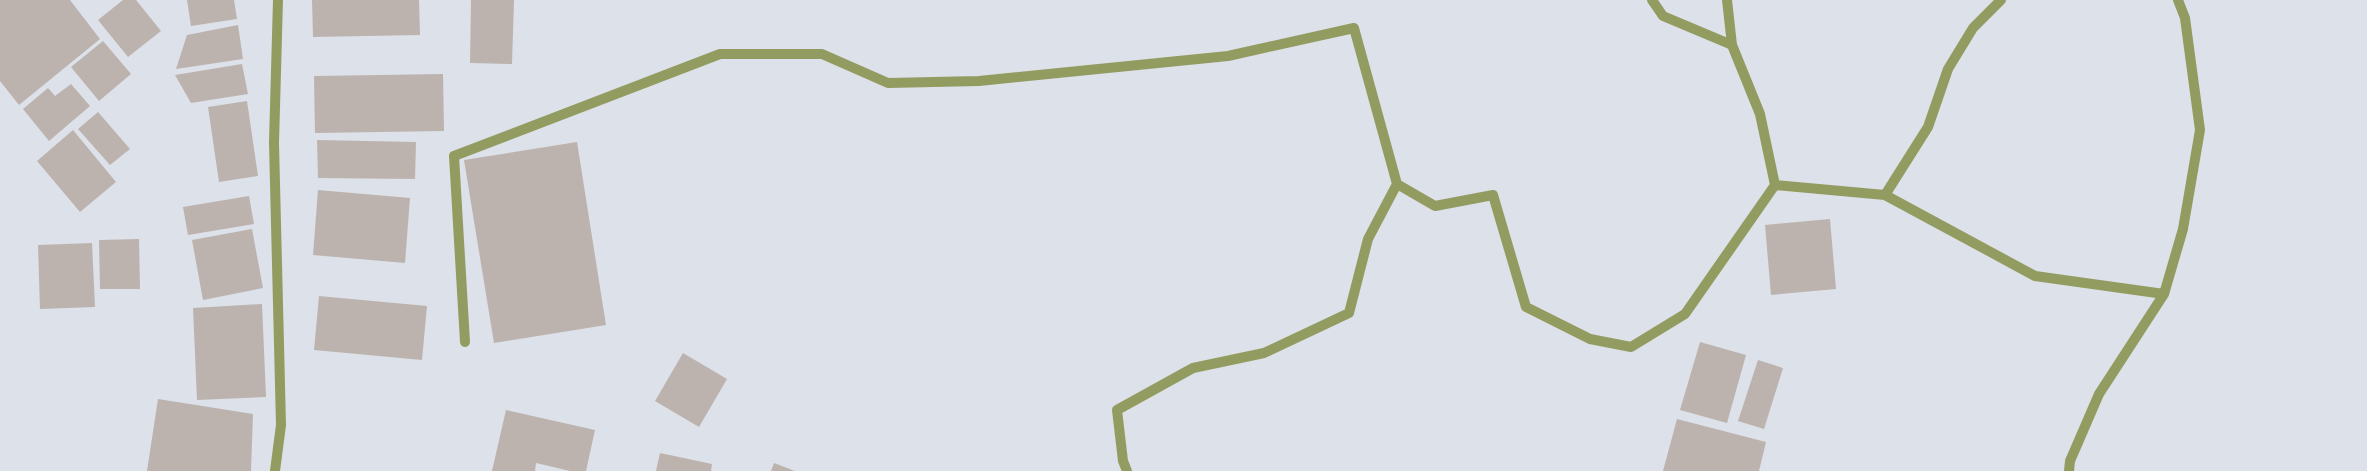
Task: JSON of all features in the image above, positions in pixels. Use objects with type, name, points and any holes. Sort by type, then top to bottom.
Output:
[{"type":"street","points":[[275,471],[281,425],[274,143],[278,0]]},
{"type":"street","points":[[1652,0],[1663,16],[1732,45]]},
{"type":"street","points":[[1397,184],[1435,206],[1493,195],[1526,307],[1590,339],[1631,348],[1685,314],[1775,185],[1760,114],[1732,45],[1727,0]]},
{"type":"street","points":[[1885,195],[1928,127],[1948,69],[1973,28],[2002,0]]},
{"type":"street","points":[[2069,471],[2070,461],[2099,394],[2164,294],[2183,229],[2200,130],[2185,18],[2178,0]]},
{"type":"street","points":[[465,342],[454,156],[720,54],[822,54],[888,83],[978,81],[1228,56],[1354,28],[1397,184],[1368,239],[1349,313],[1264,353],[1193,368],[1117,410],[1124,461],[1127,471]]},
{"type":"street","points":[[1775,185],[1885,195],[2035,276],[2164,294]]},
{"type":"building","points":[[0,0],[70,0],[100,39],[19,105],[0,81]]},
{"type":"building","points":[[123,0],[136,0],[161,31],[128,57],[98,20]]},
{"type":"building","points":[[187,0],[234,0],[237,19],[191,26]]},
{"type":"building","points":[[312,0],[419,0],[420,35],[313,37]]},
{"type":"building","points":[[471,0],[514,0],[512,64],[470,63]]},
{"type":"building","points":[[238,25],[243,59],[176,69],[187,35]]},
{"type":"building","points":[[103,41],[131,74],[99,101],[71,67]]},
{"type":"building","points":[[242,64],[248,94],[191,103],[175,75]]},
{"type":"building","points":[[443,74],[444,131],[315,133],[314,76]]},
{"type":"building","points":[[71,84],[90,106],[49,141],[23,109],[48,88],[55,96]]},
{"type":"building","points":[[247,101],[258,176],[219,182],[208,107]]},
{"type":"building","points":[[98,112],[130,149],[110,165],[78,129]]},
{"type":"building","points":[[73,130],[116,182],[80,212],[37,161]]},
{"type":"building","points":[[317,140],[416,142],[415,179],[318,178]]},
{"type":"building","points":[[577,142],[606,325],[494,343],[464,160]]},
{"type":"building","points":[[318,190],[410,198],[405,263],[313,255]]},
{"type":"building","points":[[249,196],[254,224],[188,235],[183,207]]},
{"type":"building","points":[[1830,219],[1836,289],[1771,295],[1765,225]]},
{"type":"building","points":[[252,229],[263,288],[203,300],[192,240]]},
{"type":"building","points":[[139,239],[140,289],[100,289],[99,240]]},
{"type":"building","points":[[92,243],[95,307],[40,309],[38,245]]},
{"type":"building","points":[[319,296],[427,306],[422,360],[314,350]]},
{"type":"building","points":[[262,304],[266,397],[197,400],[193,308]]},
{"type":"building","points":[[1700,342],[1746,355],[1727,423],[1680,410]]},
{"type":"building","points":[[683,353],[727,379],[699,427],[655,401]]},
{"type":"building","points":[[1758,360],[1783,368],[1764,429],[1738,421]]},
{"type":"building","points":[[158,399],[253,414],[251,471],[147,471]]},
{"type":"building","points":[[506,410],[595,430],[586,471],[570,471],[536,463],[535,471],[492,471]]},
{"type":"building","points":[[1677,419],[1766,442],[1759,471],[1663,471]]},
{"type":"building","points":[[660,453],[712,464],[711,471],[656,471]]},
{"type":"building","points":[[774,463],[795,471],[771,471]]}]
